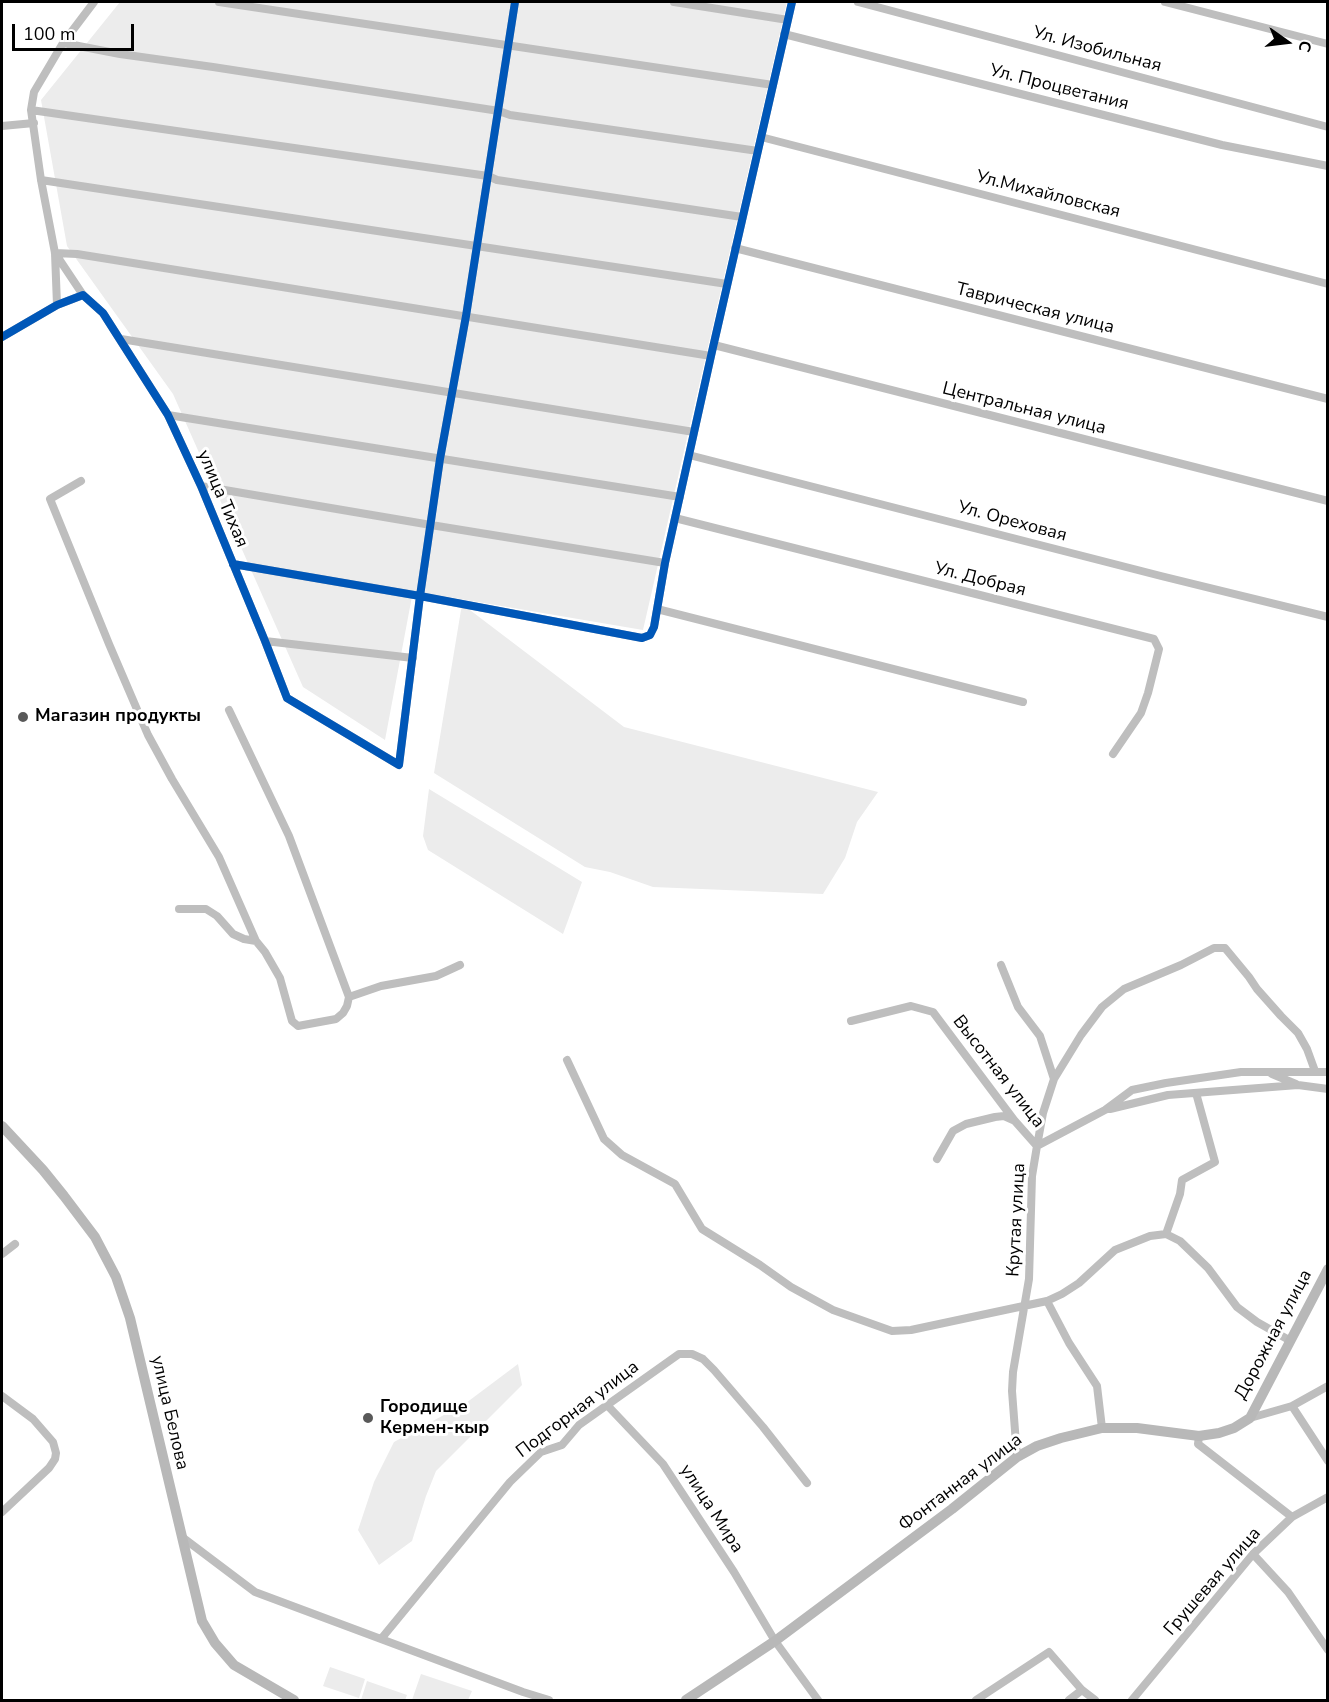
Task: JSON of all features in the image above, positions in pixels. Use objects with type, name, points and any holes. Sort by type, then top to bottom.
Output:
[{"type":"main road","name":"улица Белова","points":[[2,1126],[43,1170],[95,1237],[116,1277],[130,1318],[202,1621],[215,1643],[234,1665],[294,1701]]},
{"type":"main road","name":"Дорожная улица","points":[[1250,1418],[1328,1269]]},
{"type":"main road","name":"Фонтанная улица","points":[[686,1701],[775,1641],[952,1509],[1017,1457],[1037,1446],[1102,1428],[1137,1428],[1198,1436],[1234,1428],[1250,1418]]},
{"type":"street","points":[[57,305],[55,253],[31,110],[34,92],[63,43],[94,2]]},
{"type":"street","points":[[219,2],[773,85]]},
{"type":"street","points":[[265,641],[412,658],[440,459],[478,245],[515,2]]},
{"type":"street","points":[[674,2],[788,20]]},
{"type":"street","points":[[233,564],[420,596],[642,638],[650,635],[792,2]]},
{"type":"street","name":"Ул. Изобильная","points":[[858,2],[1328,127]]},
{"type":"street","points":[[1165,2],[1328,44]]},
{"type":"street","name":"Ул. Процветания","points":[[784,34],[1222,146],[1328,166]]},
{"type":"street","points":[[63,43],[120,54],[499,111],[510,115],[758,151]]},
{"type":"street","points":[[31,110],[488,176],[497,180],[742,218]]},
{"type":"street","points":[[2,126],[34,123]]},
{"type":"street","name":"Ул.Михайловская","points":[[761,137],[1328,284]]},
{"type":"street","points":[[41,180],[727,284]]},
{"type":"street","name":"Таврическая улица","points":[[735,248],[1328,399]]},
{"type":"street","points":[[55,253],[77,254],[711,356]]},
{"type":"street","name":"улица Тихая","points":[[55,253],[83,295],[103,313],[168,415],[201,486],[287,698],[399,765],[412,658]]},
{"type":"street","points":[[2,337],[57,305],[83,295]]},
{"type":"street","points":[[121,339],[694,432]]},
{"type":"street","name":"Центральная улица","points":[[714,345],[1328,501]]},
{"type":"street","points":[[168,415],[680,497]]},
{"type":"street","name":"Ул. Ореховая","points":[[689,455],[1161,576],[1328,616]]},
{"type":"street","points":[[81,481],[50,499],[148,735],[219,857],[256,942],[265,952],[279,978],[292,1021],[301,1026],[336,1019],[343,1013],[349,997],[289,836],[229,710]]},
{"type":"street","points":[[201,486],[665,563]]},
{"type":"street","name":"Ул. Добрая","points":[[675,518],[1154,639],[1159,648],[1141,713],[1113,753]]},
{"type":"street","points":[[657,609],[1023,702]]},
{"type":"street","points":[[179,909],[206,909],[217,916],[233,934],[256,942]]},
{"type":"street","name":"Высотная улица","points":[[1037,1146],[1054,1079],[1081,1035],[1102,1007],[1124,989],[1214,948],[1225,948],[1273,1007],[1298,1033],[1315,1071]]},
{"type":"street","points":[[349,997],[381,986],[436,976],[460,965]]},
{"type":"street","points":[[1001,965],[1018,1007],[1041,1036],[1054,1079]]},
{"type":"street","name":"Высотная улица","points":[[851,1021],[911,1006],[933,1012],[1014,1120],[1037,1146]]},
{"type":"street","points":[[567,1060],[604,1139],[622,1155],[675,1184],[702,1229],[802,1293],[833,1310],[892,1331],[911,1330],[1047,1301],[1078,1283],[1115,1250],[1150,1236],[1166,1234],[1180,1241],[1208,1268],[1237,1307],[1257,1322],[1289,1340]]},
{"type":"street","name":"Крутая улица","points":[[1017,1457],[1012,1391],[1013,1372],[1029,1279],[1032,1176],[1037,1146],[1105,1110],[1132,1090],[1240,1072],[1328,1072]]},
{"type":"street","points":[[1269,1073],[1298,1085]]},
{"type":"street","points":[[1105,1110],[1168,1095],[1298,1085],[1328,1089]]},
{"type":"street","points":[[1166,1234],[1180,1194],[1182,1180],[1215,1162],[1196,1093]]},
{"type":"street","points":[[937,1159],[953,1131],[966,1124],[1004,1116],[1014,1120]]},
{"type":"street","points":[[2,1254],[15,1244]]},
{"type":"street","points":[[1047,1301],[1069,1343],[1096,1386],[1102,1428]]},
{"type":"street","name":"Подгорная улица","points":[[381,1639],[510,1482],[541,1452],[562,1445],[579,1425],[679,1354],[692,1354],[704,1359],[764,1427],[807,1483]]},
{"type":"street","name":"Фонтанная улица","points":[[1250,1418],[1292,1406],[1328,1386]]},
{"type":"street","points":[[2,1396],[33,1419],[53,1442],[56,1453],[49,1468],[2,1512]]},
{"type":"street","name":"улица Мира","points":[[608,1405],[663,1464],[734,1572],[775,1641],[818,1701]]},
{"type":"street","points":[[1292,1406],[1328,1461]]},
{"type":"street","points":[[1198,1436],[1198,1444],[1292,1517]]},
{"type":"street","name":"Грушевая улица","points":[[1132,1701],[1253,1554],[1292,1517],[1328,1497]]},
{"type":"street","points":[[182,1537],[255,1592],[549,1701]]},
{"type":"street","points":[[1253,1554],[1288,1592],[1328,1650]]},
{"type":"street","points":[[976,1701],[1049,1652],[1082,1690],[1095,1701]]},
{"type":"street","points":[[1069,1701],[1082,1690]]},
{"type":"shaded area","points":[[120,2],[787,2],[643,630],[413,591],[385,740],[303,687],[173,394],[67,246],[41,100]]},
{"type":"shaded area","points":[[462,604],[624,727],[878,792],[857,822],[845,858],[823,894],[653,887],[610,872],[585,867],[434,773]]},
{"type":"shaded area","points":[[429,789],[582,882],[563,934],[428,850],[423,836]]},
{"type":"shaded area","points":[[518,1364],[522,1385],[436,1471],[412,1541],[379,1565],[358,1530],[374,1482],[394,1442],[466,1403]]},
{"type":"shaded area","points":[[330,1667],[365,1679],[359,1698],[323,1686]]},
{"type":"shaded area","points":[[421,1674],[472,1691],[468,1700],[412,1700]]},
{"type":"shaded area","points":[[367,1681],[407,1695],[405,1700],[361,1700]]},
{"type":"cycle path","points":[[2,337],[57,305],[83,295],[103,313],[168,415],[201,486],[287,698],[399,765],[440,459],[466,316],[515,2]]},
{"type":"cycle path","points":[[233,564],[420,596],[642,638],[650,635],[654,627],[665,563],[792,2]]},
{"type":"place","name":"Магазин продукты","points":[[23,717]]},
{"type":"place","name":"Городище Кермен-кыр","points":[[368,1418]]}]
